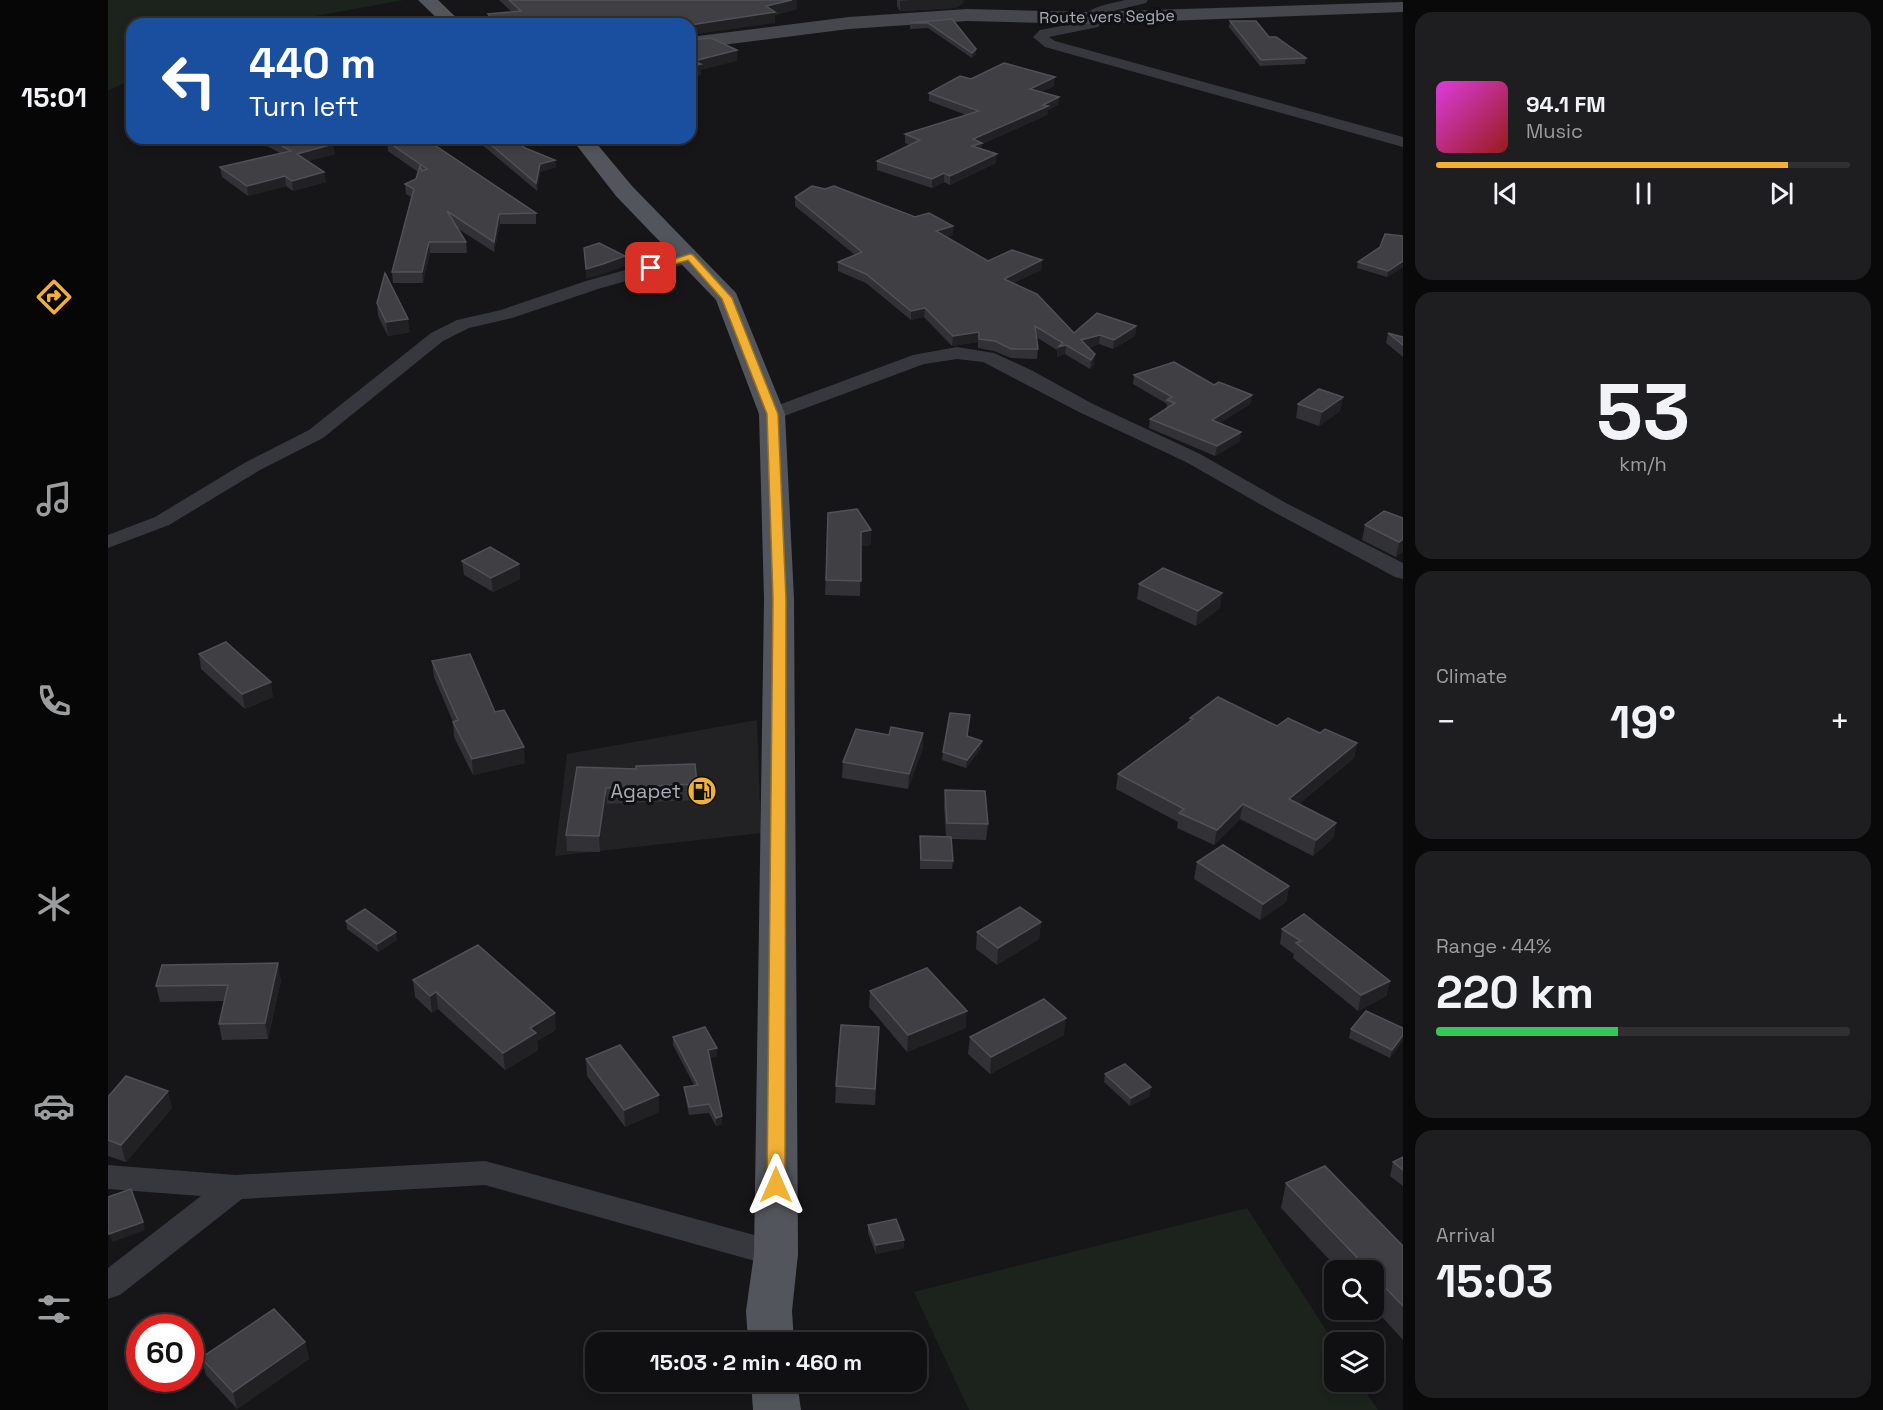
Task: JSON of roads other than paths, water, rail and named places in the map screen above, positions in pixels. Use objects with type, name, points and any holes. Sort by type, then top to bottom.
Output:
[{"type":"main road","points":[[428,0],[448,18]]},
{"type":"main road","name":"Route vers Segbe","points":[[696,42],[849,22],[918,17],[967,15],[1087,18],[1403,7]]},
{"type":"main road","points":[[586,144],[624,191],[727,298],[772,414],[779,599],[776,1254],[769,1311],[770,1332]]},
{"type":"main road","points":[[775,1392],[777,1410]]},
{"type":"street","points":[[1141,0],[1100,10],[1087,18],[1093,24],[1045,33],[1040,37],[1061,47],[1403,142]]},
{"type":"street","points":[[108,542],[162,521],[253,466],[316,434],[437,337],[463,324],[506,314],[592,285],[690,257]]},
{"type":"street","points":[[772,414],[920,359],[957,353],[987,357],[1024,374],[1086,408],[1193,458],[1279,507],[1403,572]]},
{"type":"street","points":[[108,1177],[236,1187],[485,1173],[776,1254]]},
{"type":"street","points":[[108,1286],[236,1187]]},
{"type":"place","name":"Agapet","points":[[702,791]]}]
